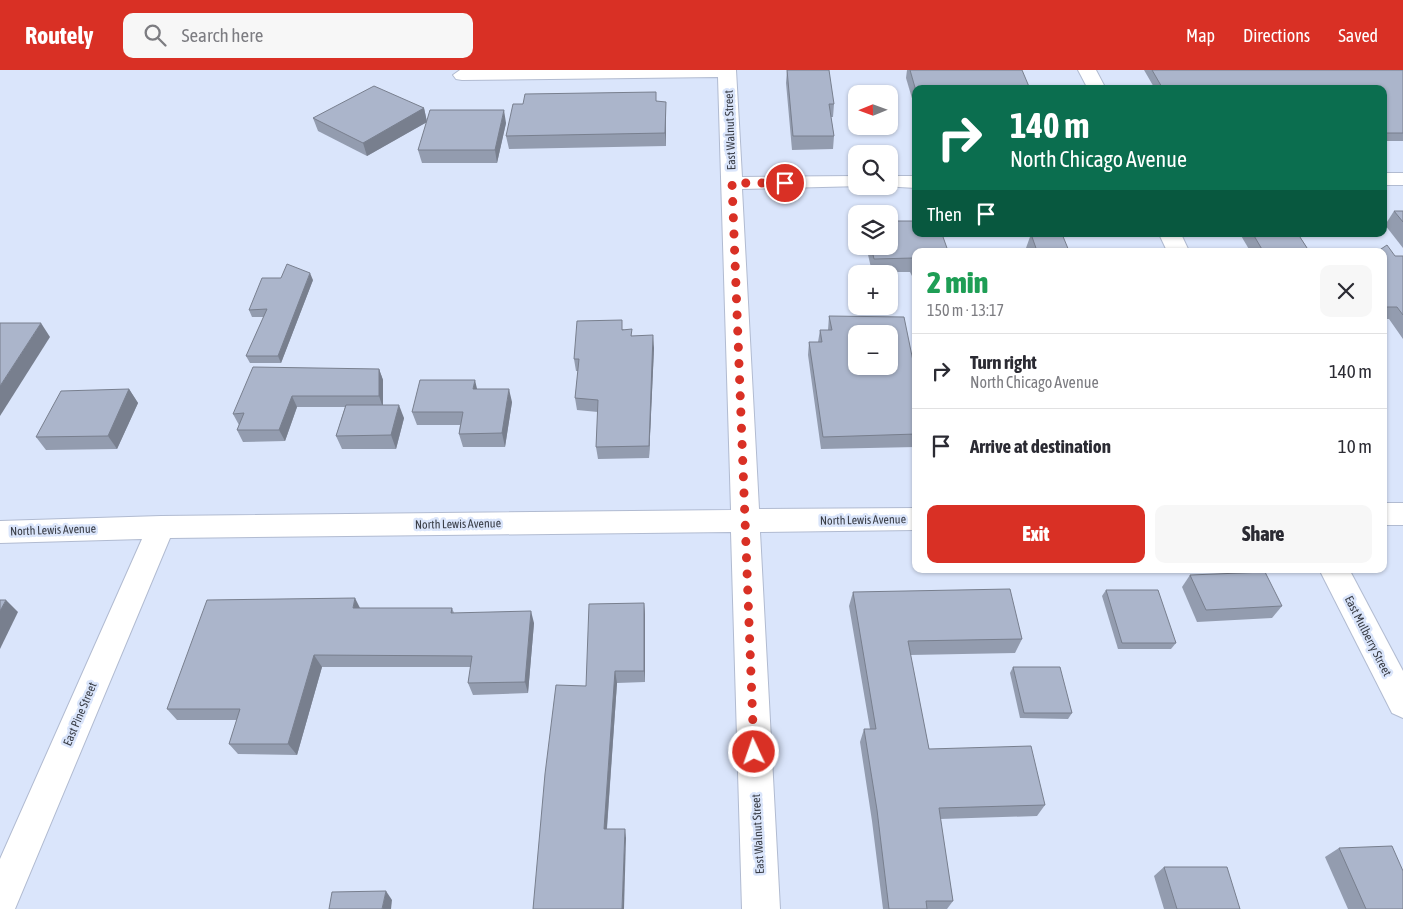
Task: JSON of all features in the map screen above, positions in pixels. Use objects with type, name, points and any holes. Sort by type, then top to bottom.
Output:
[{"type":"street","points":[[462,75],[727,70]]},
{"type":"street","name":"East Walnut Street","points":[[727,70],[761,909]]},
{"type":"street","points":[[1087,70],[1095,85]]},
{"type":"street","points":[[1387,179],[1403,179]]},
{"type":"street","points":[[732,183],[848,182]]},
{"type":"street","points":[[898,182],[912,182]]},
{"type":"street","points":[[1387,514],[1403,514]]},
{"type":"street","name":"North Lewis Avenue","points":[[0,532],[161,527],[912,519]]},
{"type":"street","name":"East Pine Street","points":[[0,901],[161,527]]},
{"type":"street","name":"East Mulberry Street","points":[[1336,573],[1403,703]]},
{"type":"building","points":[[787,70],[829,70],[834,104],[829,104],[834,136],[793,136]]},
{"type":"building","points":[[910,70],[1022,70],[1028,85],[914,85]]},
{"type":"building","points":[[1152,70],[1403,70],[1403,133],[1387,133],[1387,85],[1161,85]]},
{"type":"building","points":[[374,86],[424,108],[363,143],[313,118]]},
{"type":"building","points":[[656,92],[656,101],[666,102],[665,133],[506,136],[513,104],[523,104],[525,94]]},
{"type":"building","points":[[430,110],[504,110],[495,150],[418,150]]},
{"type":"building","points":[[1394,211],[1403,211],[1403,222]]},
{"type":"building","points":[[898,221],[912,221],[912,237],[943,237],[947,248],[912,248],[912,258],[874,259],[873,255],[898,255]]},
{"type":"building","points":[[1032,237],[1063,237],[1068,248],[1036,248]]},
{"type":"building","points":[[1255,237],[1300,237],[1307,248],[1261,248]]},
{"type":"building","points":[[1387,245],[1395,256],[1403,256],[1403,315],[1397,307],[1387,307],[1387,248],[1382,248]]},
{"type":"building","points":[[287,264],[310,273],[278,356],[246,356],[267,309],[249,310],[262,278],[281,278]]},
{"type":"building","points":[[829,316],[904,317],[912,356],[912,434],[823,437],[809,342],[822,342],[820,330],[832,330]]},
{"type":"building","points":[[622,320],[622,330],[632,329],[631,336],[653,335],[649,446],[596,447],[598,400],[575,398],[579,359],[574,359],[577,321]]},
{"type":"building","points":[[0,323],[41,323],[0,386]]},
{"type":"building","points":[[253,367],[379,369],[379,396],[292,396],[279,430],[237,430],[244,413],[233,414]]},
{"type":"building","points":[[420,380],[475,380],[473,389],[509,389],[502,433],[459,434],[463,412],[412,412]]},
{"type":"building","points":[[129,389],[108,436],[36,437],[61,391]]},
{"type":"building","points":[[346,405],[399,405],[391,435],[336,436]]},
{"type":"building","points":[[1266,573],[1282,606],[1206,610],[1190,575]]},
{"type":"building","points":[[1010,589],[1022,639],[908,641],[929,749],[1031,746],[1045,805],[939,808],[953,901],[926,901],[927,909],[889,909],[877,810],[864,729],[876,729],[853,592]]},
{"type":"building","points":[[1106,590],[1158,590],[1176,643],[1122,643]]},
{"type":"building","points":[[355,598],[353,608],[452,608],[451,613],[531,611],[525,682],[468,683],[472,656],[314,655],[288,744],[229,744],[240,709],[167,709],[207,600]]},
{"type":"building","points":[[0,600],[6,600],[0,611]]},
{"type":"building","points":[[644,603],[644,671],[615,671],[604,829],[625,829],[622,909],[533,909],[545,774],[556,685],[586,686],[589,604]]},
{"type":"building","points":[[1013,667],[1060,667],[1072,713],[1024,713]]},
{"type":"building","points":[[1392,846],[1403,871],[1403,909],[1366,909],[1339,848]]},
{"type":"building","points":[[1164,867],[1227,867],[1240,909],[1177,909]]},
{"type":"building","points":[[386,891],[382,909],[329,909],[332,892]]},
{"type":"route","points":[[754,752],[732,183],[785,183]]}]
